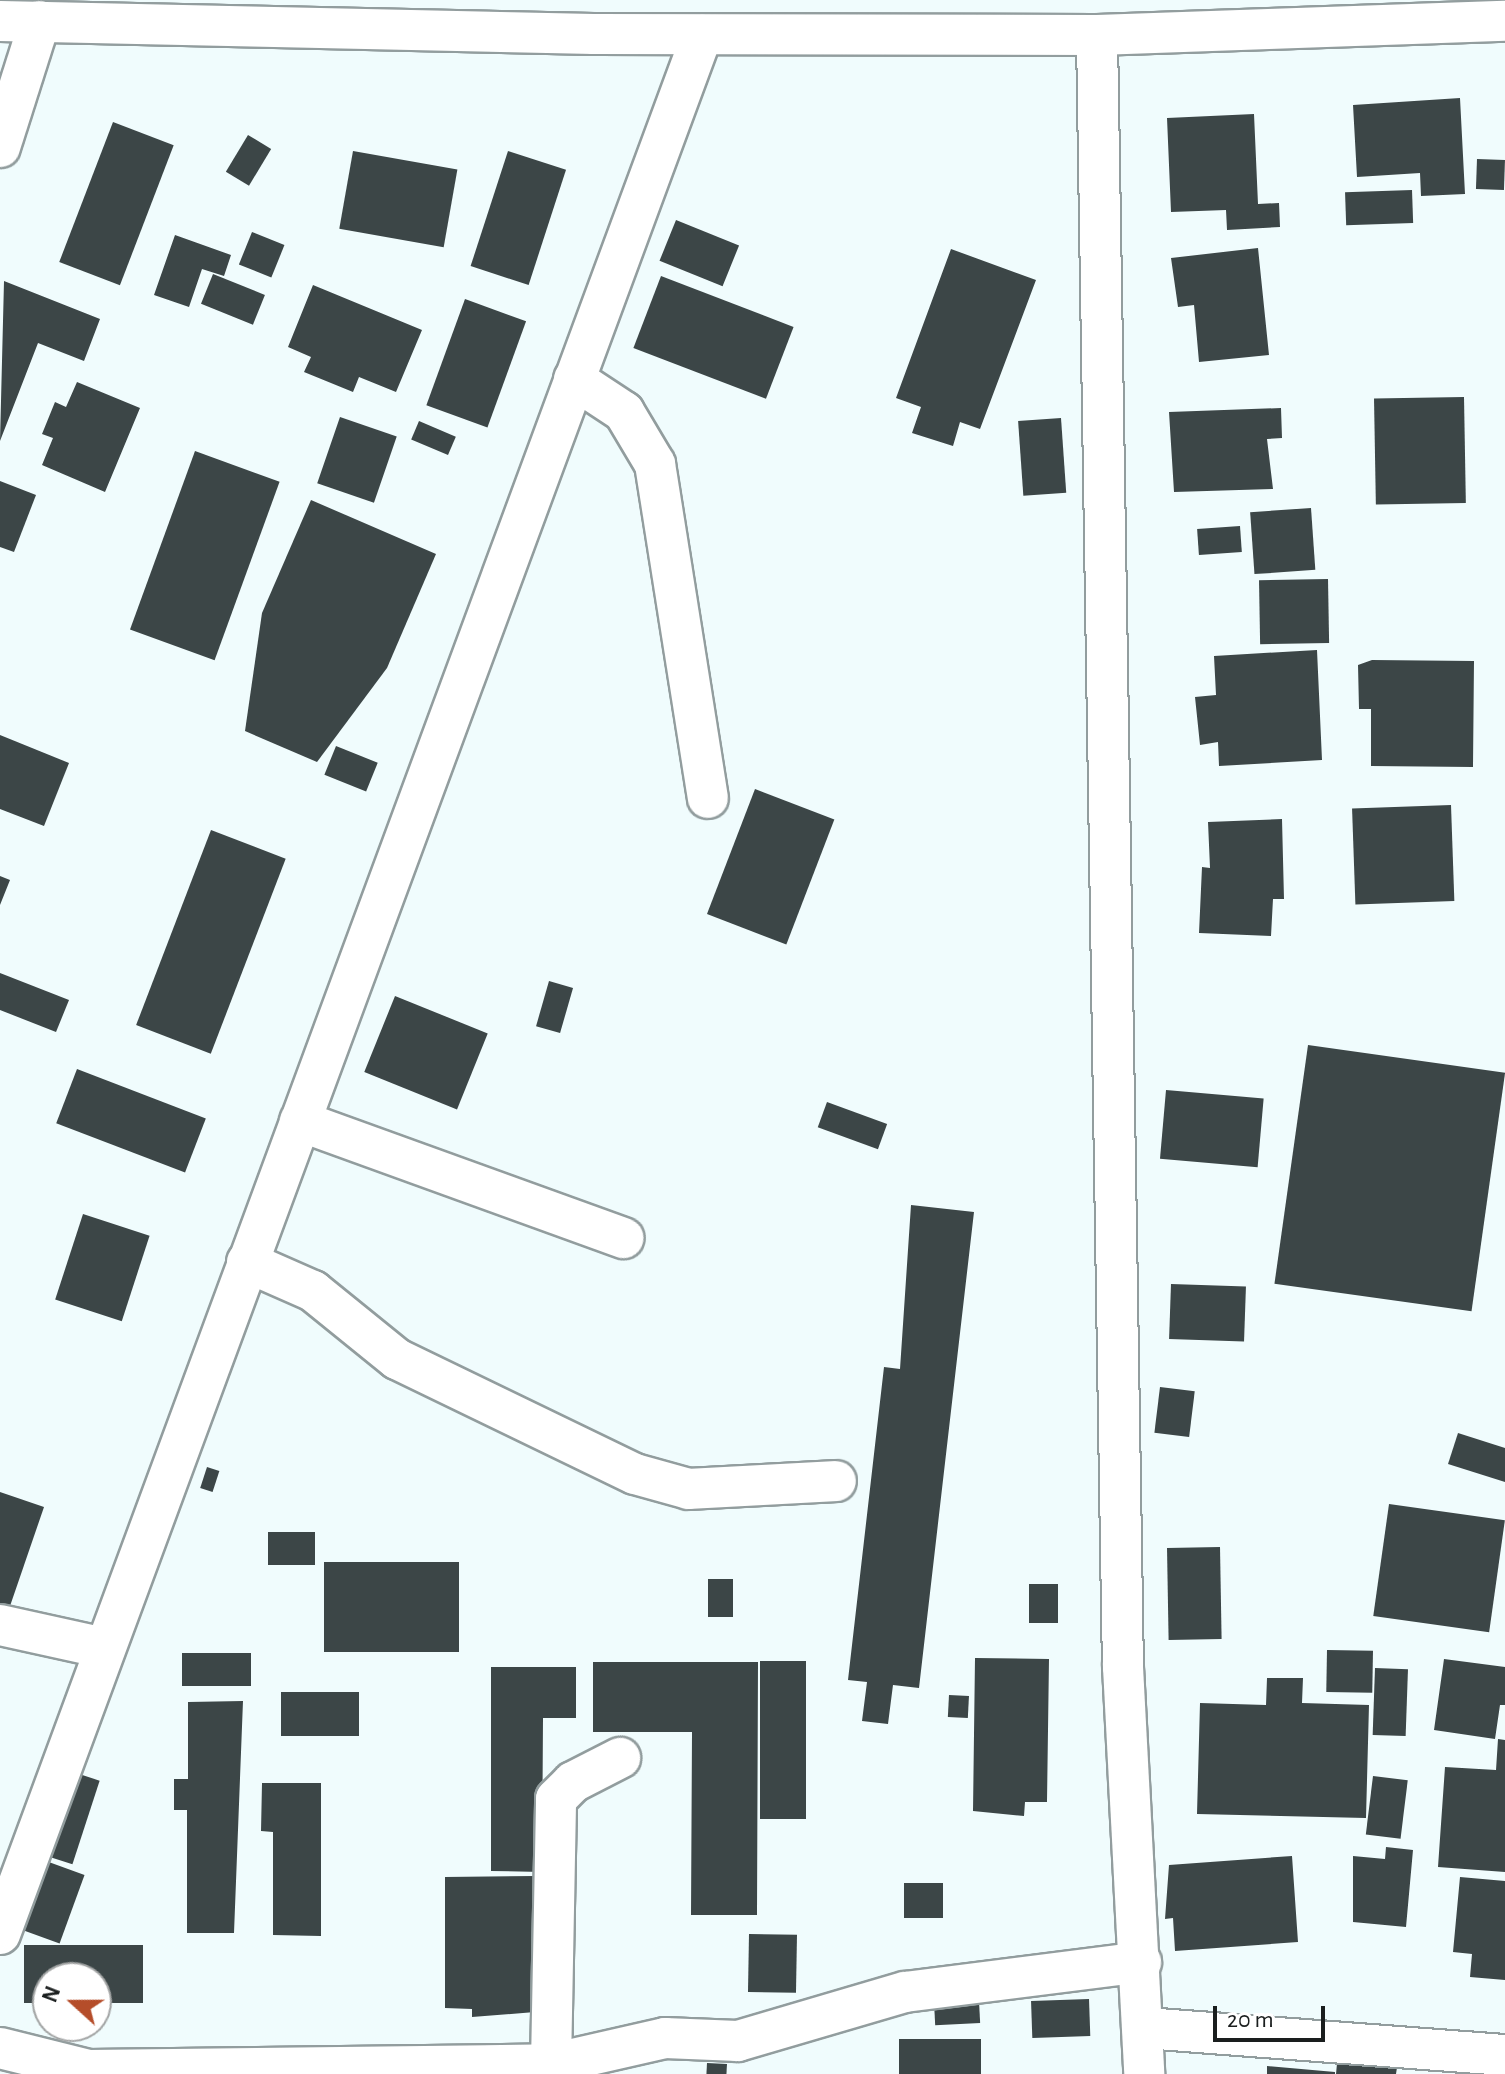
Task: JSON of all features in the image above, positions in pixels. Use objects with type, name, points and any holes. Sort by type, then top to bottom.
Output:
[{"type":"street","points":[[0,21],[405,13],[702,35],[1097,35],[1242,14],[1505,21]]},
{"type":"street","points":[[0,147],[40,21]]},
{"type":"street","points":[[0,1934],[702,35]]},
{"type":"street","points":[[1097,35],[1123,1667],[1145,2028],[1144,2074]]},
{"type":"street","points":[[574,379],[624,412],[655,464],[708,798]]},
{"type":"street","points":[[300,1121],[624,1238]]},
{"type":"street","points":[[247,1262],[313,1291],[397,1359],[635,1474],[689,1489],[836,1481]]},
{"type":"street","points":[[0,1625],[105,1648]]},
{"type":"street","points":[[551,2064],[556,1799],[573,1782],[620,1758]]},
{"type":"street","points":[[0,2048],[89,2070],[551,2064],[665,2038],[738,2041],[905,1992],[1141,1962]]},
{"type":"street","points":[[1145,2028],[1505,2055]]},
{"type":"building","points":[[1460,98],[1465,194],[1421,196],[1420,173],[1357,177],[1353,105]]},
{"type":"building","points":[[1254,114],[1258,204],[1279,203],[1280,227],[1227,230],[1226,210],[1171,212],[1167,118]]},
{"type":"building","points":[[113,122],[174,145],[120,285],[59,262]]},
{"type":"building","points":[[248,135],[271,149],[249,186],[226,172]]},
{"type":"building","points":[[353,151],[457,169],[444,247],[339,229]]},
{"type":"building","points":[[508,151],[566,170],[529,285],[471,266]]},
{"type":"building","points":[[1477,159],[1505,160],[1504,190],[1476,189]]},
{"type":"building","points":[[1412,190],[1413,223],[1346,225],[1345,192]]},
{"type":"building","points":[[676,220],[739,245],[723,286],[660,261]]},
{"type":"building","points":[[252,232],[284,245],[271,278],[239,264]]},
{"type":"building","points":[[175,235],[231,255],[224,276],[202,269],[189,307],[154,295]]},
{"type":"building","points":[[1258,248],[1269,355],[1199,362],[1194,305],[1178,307],[1171,258]]},
{"type":"building","points":[[951,249],[1036,280],[980,429],[960,422],[953,446],[912,433],[921,407],[896,398]]},
{"type":"building","points":[[213,274],[265,295],[253,325],[201,304]]},
{"type":"building","points":[[661,276],[794,327],[766,399],[633,348]]},
{"type":"building","points":[[4,281],[100,319],[84,361],[38,343],[0,441]]},
{"type":"building","points":[[313,285],[422,330],[396,392],[359,377],[353,392],[304,372],[311,357],[288,347]]},
{"type":"building","points":[[465,299],[526,321],[487,427],[426,405]]},
{"type":"building","points":[[77,382],[140,408],[105,492],[42,465],[53,438],[42,434],[55,402],[66,407]]},
{"type":"building","points":[[1464,397],[1466,503],[1376,505],[1374,399]]},
{"type":"building","points":[[1281,408],[1282,438],[1267,439],[1273,489],[1174,492],[1169,412]]},
{"type":"building","points":[[340,417],[397,437],[374,503],[317,483]]},
{"type":"building","points":[[1061,418],[1066,493],[1023,496],[1018,421]]},
{"type":"building","points":[[419,421],[456,437],[448,455],[411,439]]},
{"type":"building","points":[[195,451],[280,482],[215,660],[130,630]]},
{"type":"building","points":[[0,481],[36,495],[14,552],[0,547]]},
{"type":"building","points":[[311,500],[436,554],[387,668],[317,762],[245,731],[262,613]]},
{"type":"building","points":[[1311,508],[1315,570],[1254,574],[1250,512]]},
{"type":"building","points":[[1240,526],[1242,552],[1199,555],[1197,529]]},
{"type":"building","points":[[1328,579],[1329,643],[1260,644],[1259,580]]},
{"type":"building","points":[[1317,650],[1322,760],[1219,766],[1218,742],[1200,745],[1195,697],[1216,695],[1214,656]]},
{"type":"building","points":[[1372,660],[1474,661],[1473,767],[1371,766],[1371,709],[1359,709],[1358,665]]},
{"type":"building","points":[[0,735],[69,763],[44,826],[0,809]]},
{"type":"building","points":[[336,746],[378,763],[366,792],[324,775]]},
{"type":"building","points":[[755,789],[834,819],[786,945],[707,914]]},
{"type":"building","points":[[1451,805],[1454,901],[1355,904],[1352,808]]},
{"type":"building","points":[[1282,819],[1284,899],[1273,899],[1271,936],[1199,933],[1202,867],[1210,868],[1208,822]]},
{"type":"building","points":[[211,830],[286,859],[211,1054],[136,1025]]},
{"type":"building","points":[[0,876],[10,880],[0,905]]},
{"type":"building","points":[[0,973],[69,1000],[56,1032],[0,1010]]},
{"type":"building","points":[[549,981],[573,988],[560,1033],[536,1026]]},
{"type":"building","points":[[395,996],[488,1033],[457,1109],[364,1072]]},
{"type":"building","points":[[1308,1045],[1505,1073],[1472,1311],[1274,1284]]},
{"type":"building","points":[[77,1069],[206,1118],[185,1173],[56,1123]]},
{"type":"building","points":[[1166,1090],[1264,1099],[1258,1167],[1160,1159]]},
{"type":"building","points":[[827,1102],[887,1124],[878,1149],[818,1127]]},
{"type":"building","points":[[911,1205],[974,1212],[919,1688],[893,1685],[888,1724],[862,1721],[867,1682],[848,1680],[884,1367],[900,1369]]},
{"type":"building","points":[[83,1214],[150,1236],[122,1321],[55,1300]]},
{"type":"building","points":[[1171,1284],[1246,1287],[1244,1342],[1169,1339]]},
{"type":"building","points":[[1160,1387],[1195,1391],[1189,1437],[1154,1433]]},
{"type":"building","points":[[1458,1433],[1505,1448],[1505,1482],[1448,1464]]},
{"type":"building","points":[[207,1467],[219,1471],[213,1492],[200,1488]]},
{"type":"building","points":[[0,1492],[44,1507],[9,1609],[0,1606]]},
{"type":"building","points":[[1389,1504],[1505,1520],[1489,1632],[1373,1616]]},
{"type":"building","points":[[268,1532],[315,1532],[315,1565],[268,1565]]},
{"type":"building","points":[[1220,1547],[1222,1639],[1169,1640],[1167,1548]]},
{"type":"building","points":[[324,1562],[459,1562],[459,1652],[324,1652]]},
{"type":"building","points":[[708,1579],[733,1579],[733,1617],[708,1617]]},
{"type":"building","points":[[1029,1584],[1058,1584],[1058,1623],[1029,1623]]},
{"type":"building","points":[[1327,1650],[1373,1651],[1372,1693],[1326,1692]]},
{"type":"building","points":[[182,1653],[251,1653],[251,1686],[182,1686]]},
{"type":"building","points":[[975,1658],[1049,1659],[1047,1802],[1025,1802],[1024,1816],[973,1811]]},
{"type":"building","points":[[1444,1659],[1505,1667],[1505,1705],[1500,1705],[1495,1739],[1434,1730]]},
{"type":"building","points":[[760,1661],[806,1661],[806,1819],[760,1819]]},
{"type":"building","points":[[593,1662],[758,1662],[757,1915],[691,1915],[692,1732],[593,1732]]},
{"type":"building","points":[[491,1667],[576,1667],[576,1718],[543,1718],[542,1872],[491,1871]]},
{"type":"building","points":[[1375,1668],[1408,1669],[1406,1736],[1373,1735]]},
{"type":"building","points":[[1267,1678],[1303,1678],[1302,1703],[1369,1705],[1366,1818],[1197,1814],[1200,1703],[1266,1705]]},
{"type":"building","points":[[281,1692],[359,1692],[359,1736],[281,1736]]},
{"type":"building","points":[[949,1695],[969,1696],[968,1718],[948,1717]]},
{"type":"building","points":[[243,1701],[234,1933],[187,1933],[187,1810],[174,1810],[174,1779],[188,1779],[188,1702]]},
{"type":"building","points":[[1498,1739],[1505,1740],[1505,1872],[1438,1867],[1445,1767],[1496,1770]]},
{"type":"building","points":[[73,1772],[100,1781],[72,1864],[46,1856]]},
{"type":"building","points":[[1373,1776],[1408,1780],[1401,1839],[1366,1835]]},
{"type":"building","points":[[262,1783],[321,1783],[321,1936],[273,1935],[273,1832],[261,1831]]},
{"type":"building","points":[[1386,1847],[1413,1850],[1406,1927],[1353,1922],[1353,1856],[1385,1859]]},
{"type":"building","points":[[1292,1856],[1298,1942],[1175,1951],[1173,1918],[1165,1919],[1169,1865]]},
{"type":"building","points":[[46,1861],[85,1875],[60,1944],[21,1930]]},
{"type":"building","points":[[536,1876],[535,2012],[472,2017],[472,2009],[445,2008],[445,1877]]},
{"type":"building","points":[[1460,1877],[1505,1881],[1505,1980],[1470,1977],[1472,1954],[1453,1952]]},
{"type":"building","points":[[904,1883],[943,1883],[943,1918],[904,1918]]},
{"type":"building","points":[[749,1934],[797,1935],[796,1993],[748,1992]]},
{"type":"building","points":[[24,1945],[143,1945],[143,2003],[112,2003],[112,1962],[32,1962],[32,2003],[24,2003]]},
{"type":"building","points":[[1089,1999],[1090,2036],[1032,2038],[1031,2001]]},
{"type":"building","points":[[979,2001],[980,2023],[935,2025],[934,2003]]},
{"type":"building","points":[[899,2039],[981,2039],[981,2074],[899,2074]]},
{"type":"building","points":[[1338,2053],[1398,2061],[1396,2074],[1336,2074]]},
{"type":"building","points":[[707,2063],[727,2064],[726,2074],[706,2074]]},
{"type":"building","points":[[1267,2066],[1335,2072],[1335,2074],[1267,2074]]}]
